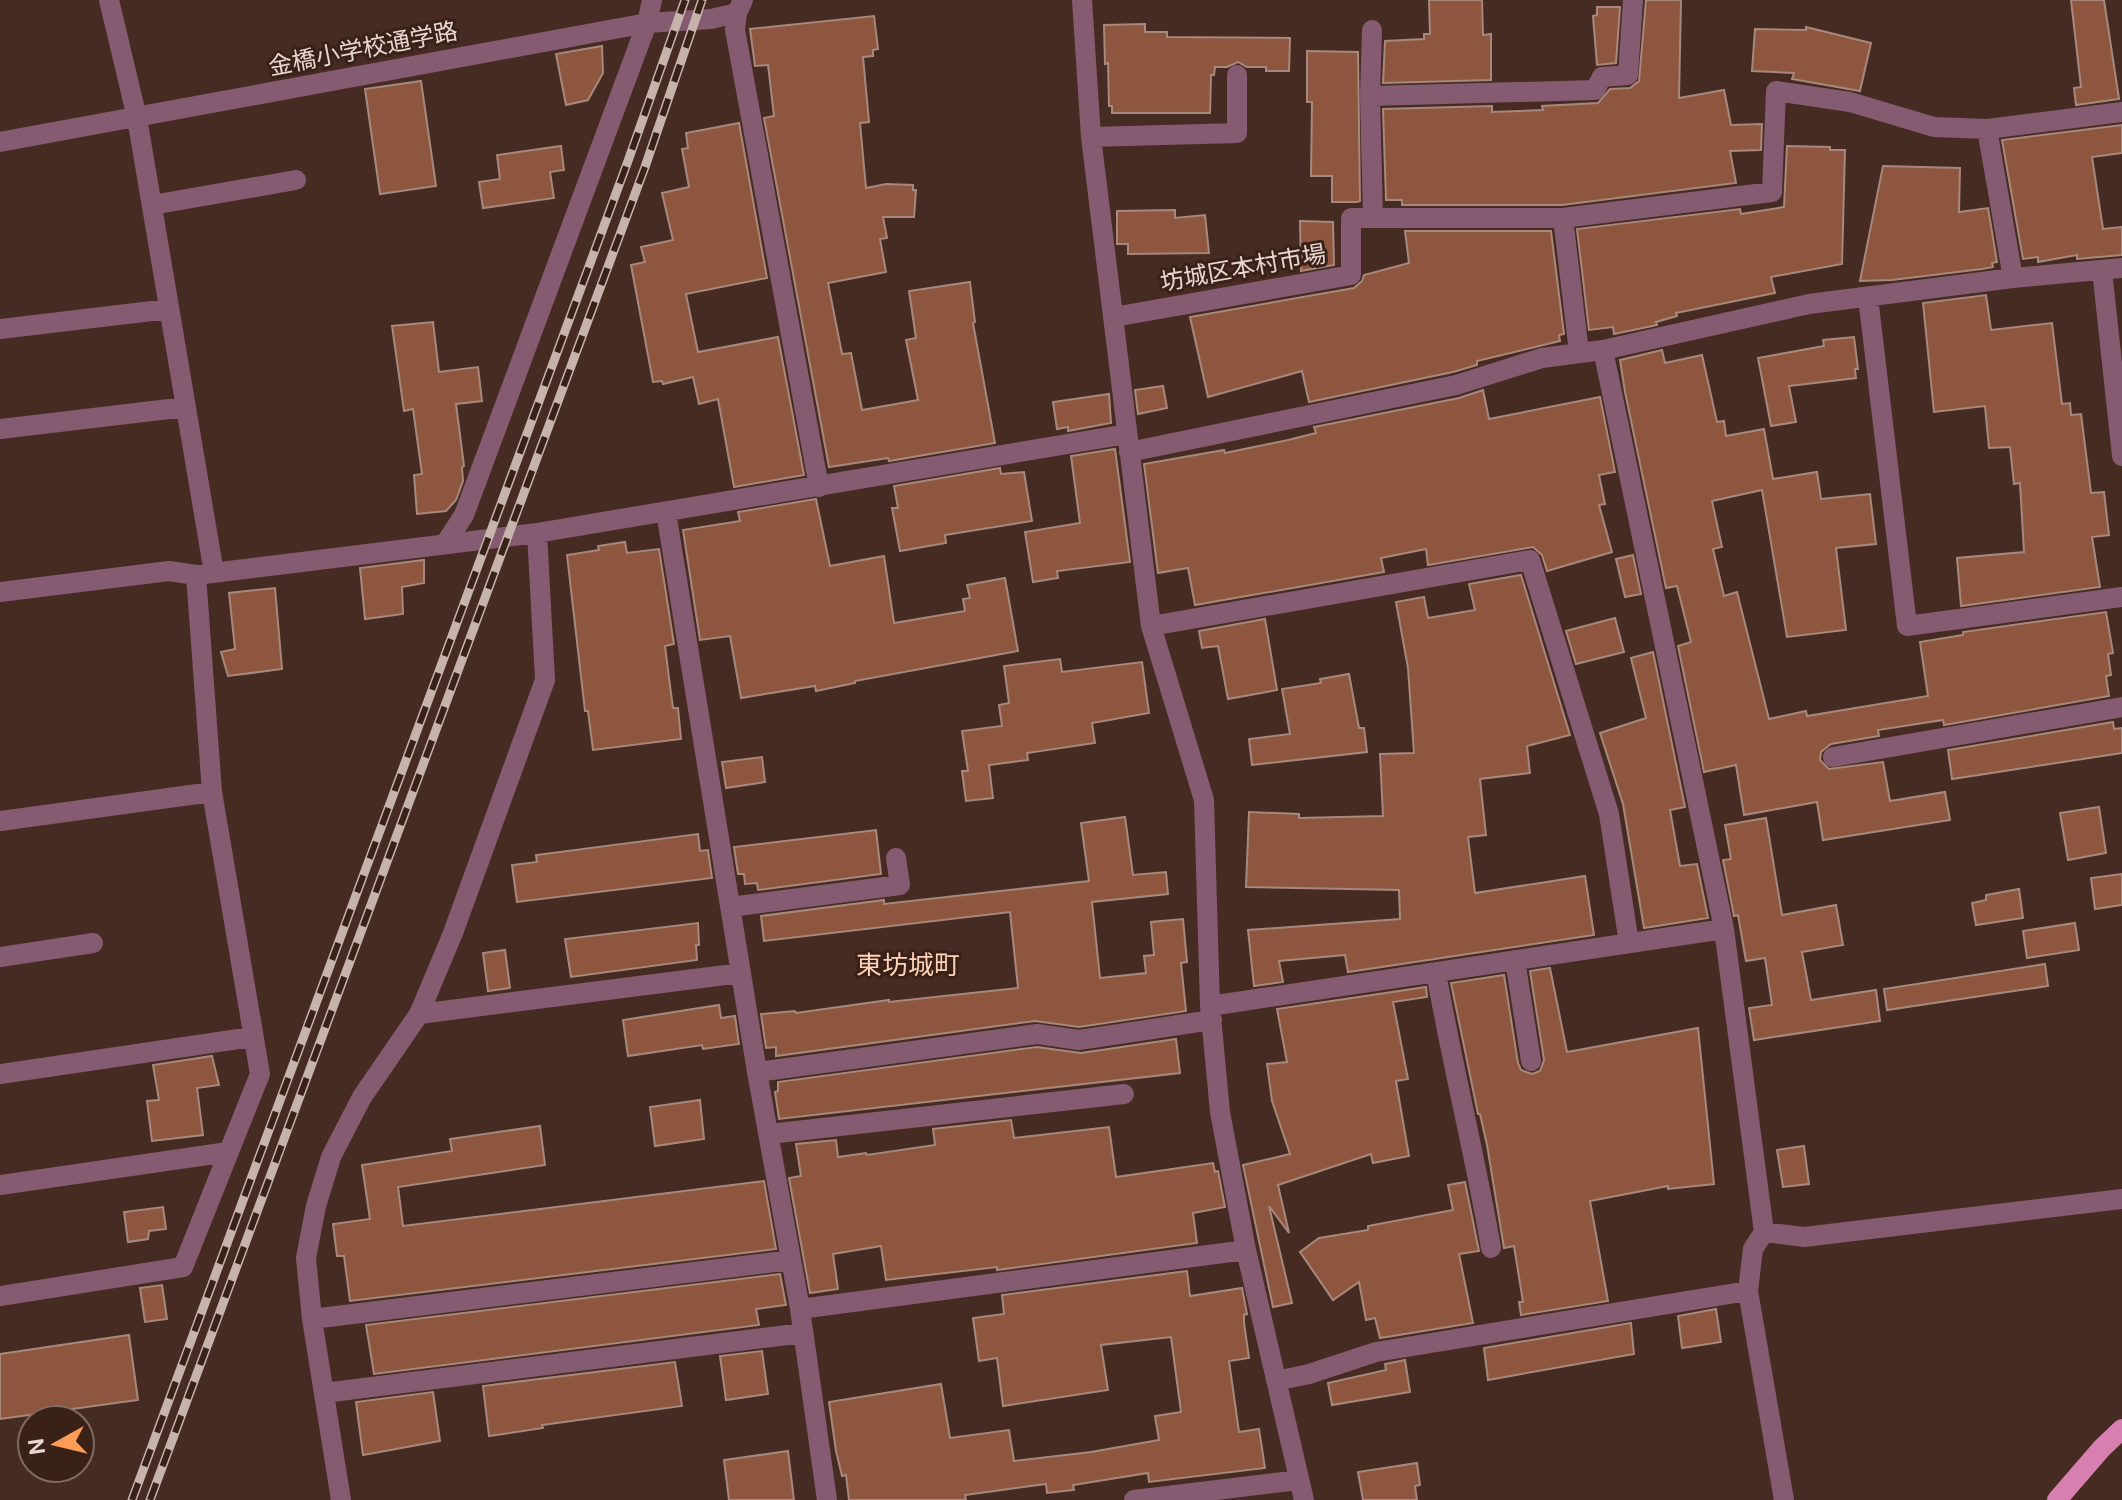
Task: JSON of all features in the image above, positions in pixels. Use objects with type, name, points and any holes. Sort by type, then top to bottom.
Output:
[{"type":"main road","points":[[2057,1500],[2122,1429]]},
{"type":"street","points":[[0,1296],[183,1267],[260,1074],[212,792],[205,574],[186,407],[137,118],[109,0]]},
{"type":"street","points":[[445,544],[464,515],[647,23],[652,0]]},
{"type":"street","points":[[1082,0],[1091,137],[1151,626],[1204,800],[1211,1013],[1220,1112],[1246,1250],[1302,1490],[1134,1500]]},
{"type":"street","points":[[1370,96],[1595,90],[1602,77],[1628,75],[1633,0]]},
{"type":"street","points":[[740,7],[735,30],[819,487]]},
{"type":"street","name":"金橋小学校通学路","points":[[0,142],[647,23],[711,19],[740,7]]},
{"type":"street","points":[[1372,30],[1373,217],[1563,218],[1772,192],[1776,91],[1850,102],[1934,127],[1987,129],[2122,112]]},
{"type":"street","points":[[1091,137],[1237,133],[1237,75]]},
{"type":"street","points":[[1987,129],[2013,278]]},
{"type":"street","points":[[152,205],[296,180]]},
{"type":"street","name":"坊城区本村市場","points":[[1114,317],[1351,275],[1351,218],[1373,217]]},
{"type":"street","points":[[1563,218],[1579,352]]},
{"type":"street","points":[[0,592],[169,571],[205,574],[537,533],[819,487],[1128,443],[1456,385],[1542,358],[1603,350],[1809,304],[2013,278],[2112,269],[2122,456]]},
{"type":"street","points":[[1868,297],[1907,626],[2122,597]]},
{"type":"street","points":[[0,329],[169,309]]},
{"type":"street","points":[[1603,350],[1724,929],[1764,1232],[1753,1249],[1748,1291],[1784,1500]]},
{"type":"street","points":[[0,429],[186,407]]},
{"type":"street","points":[[666,512],[757,1072],[800,1309],[827,1500]]},
{"type":"street","points":[[341,1500],[312,1319],[306,1258],[316,1206],[331,1157],[362,1097],[419,1014],[453,933],[545,680],[537,533]]},
{"type":"street","points":[[1151,626],[1530,560],[1609,814],[1629,943]]},
{"type":"street","points":[[1833,757],[2122,707]]},
{"type":"street","points":[[0,821],[212,792]]},
{"type":"street","points":[[730,907],[900,885],[896,858]]},
{"type":"street","points":[[757,1072],[1037,1034],[1079,1040],[1436,972],[1724,929]]},
{"type":"street","points":[[0,957],[93,943]]},
{"type":"street","points":[[1515,960],[1531,1061]]},
{"type":"street","points":[[1436,972],[1491,1248]]},
{"type":"street","points":[[419,1014],[741,973]]},
{"type":"street","points":[[0,1074],[252,1037]]},
{"type":"street","points":[[769,1134],[1124,1094]]},
{"type":"street","points":[[0,1185],[228,1152]]},
{"type":"street","points":[[1764,1232],[1804,1237],[2122,1199]]},
{"type":"street","points":[[800,1309],[1246,1250]]},
{"type":"street","points":[[312,1319],[791,1260]]},
{"type":"street","points":[[1276,1381],[1309,1374],[1376,1352],[1748,1291]]},
{"type":"street","points":[[324,1393],[803,1333]]},
{"type":"building","points":[[1429,0],[1482,0],[1483,35],[1491,34],[1491,80],[1383,83],[1385,41],[1424,39],[1424,34],[1430,34]]},
{"type":"building","points":[[1646,0],[1681,0],[1679,98],[1724,90],[1731,125],[1762,124],[1761,150],[1730,151],[1736,183],[1562,205],[1402,205],[1402,200],[1386,200],[1383,109],[1492,106],[1492,112],[1598,103],[1610,89],[1630,88],[1639,81]]},
{"type":"building","points":[[2071,0],[2104,0],[2119,99],[2076,105],[2074,88],[2081,87]]},
{"type":"building","points":[[1597,7],[1620,7],[1616,63],[1597,65],[1593,16],[1597,15]]},
{"type":"building","points":[[874,16],[878,49],[873,50],[873,56],[863,57],[869,122],[860,123],[866,188],[886,184],[913,185],[913,190],[916,190],[914,217],[883,217],[887,238],[880,239],[886,272],[828,283],[842,354],[851,353],[862,410],[918,400],[906,340],[916,338],[909,291],[970,282],[973,323],[995,443],[889,461],[888,458],[829,467],[764,118],[774,116],[768,65],[755,66],[750,29]]},
{"type":"building","points":[[1145,24],[1145,32],[1167,32],[1167,37],[1290,38],[1289,71],[1266,71],[1266,67],[1247,67],[1238,62],[1227,67],[1215,67],[1214,75],[1211,75],[1210,113],[1112,113],[1112,106],[1109,106],[1108,63],[1105,64],[1104,25]]},
{"type":"building","points":[[1806,27],[1871,43],[1860,91],[1792,79],[1794,73],[1752,71],[1755,29],[1806,30]]},
{"type":"building","points":[[602,46],[603,73],[588,100],[566,105],[556,54]]},
{"type":"building","points":[[1307,51],[1358,52],[1360,201],[1332,202],[1332,176],[1311,176],[1312,102],[1307,102]]},
{"type":"building","points":[[421,81],[436,186],[380,194],[365,89]]},
{"type":"building","points":[[739,123],[767,278],[686,294],[698,352],[778,337],[804,475],[734,487],[718,399],[699,404],[693,377],[663,384],[662,381],[653,382],[631,265],[645,262],[641,247],[673,240],[662,193],[689,187],[682,149],[688,148],[686,133]]},
{"type":"building","points":[[2122,125],[2122,153],[2092,157],[2103,229],[2122,227],[2122,255],[2077,259],[2077,255],[2038,262],[2038,257],[2023,259],[2002,140]]},
{"type":"building","points":[[561,146],[564,170],[550,172],[554,198],[483,208],[479,182],[500,179],[497,155]]},
{"type":"building","points":[[1787,146],[1845,150],[1842,264],[1771,277],[1775,293],[1676,313],[1677,316],[1656,322],[1657,325],[1614,334],[1613,327],[1589,330],[1577,229],[1740,209],[1741,214],[1784,207]]},
{"type":"building","points":[[1883,166],[1960,168],[1959,212],[1988,208],[1997,262],[1992,263],[1993,267],[1860,281]]},
{"type":"building","points":[[1175,210],[1175,218],[1205,215],[1209,253],[1128,254],[1128,244],[1117,244],[1117,211]]},
{"type":"building","points":[[1300,221],[1333,222],[1334,265],[1301,271]]},
{"type":"building","points":[[1405,231],[1551,231],[1564,334],[1559,335],[1560,341],[1477,361],[1477,365],[1453,372],[1309,402],[1302,371],[1208,397],[1190,317],[1354,288],[1364,275],[1409,263]]},
{"type":"building","points":[[1986,295],[1991,330],[2052,323],[2062,404],[2070,403],[2071,415],[2081,414],[2091,493],[2104,492],[2109,535],[2092,537],[2100,587],[1961,606],[1957,558],[2024,552],[2020,483],[2014,484],[2010,447],[1989,448],[1985,406],[1934,412],[1923,303]]},
{"type":"building","points":[[433,322],[439,372],[478,367],[482,401],[456,404],[464,466],[463,481],[456,500],[446,511],[417,514],[414,475],[422,474],[413,409],[404,411],[392,326]]},
{"type":"building","points":[[1854,337],[1858,369],[1855,369],[1856,378],[1789,386],[1796,422],[1771,426],[1758,358],[1824,346],[1823,340]]},
{"type":"building","points":[[1662,350],[1665,363],[1702,355],[1717,422],[1724,421],[1726,436],[1764,429],[1773,479],[1817,472],[1821,499],[1870,494],[1876,544],[1836,548],[1846,630],[1787,637],[1762,490],[1712,501],[1722,547],[1713,549],[1724,596],[1737,592],[1769,719],[1806,711],[1807,716],[1928,696],[1920,642],[1963,635],[1963,632],[2106,612],[2113,653],[2108,654],[2111,675],[2106,676],[2109,696],[1944,725],[1943,720],[1878,730],[1879,736],[1831,744],[1821,752],[1820,760],[1829,769],[1883,762],[1890,801],[1945,792],[1950,820],[1823,840],[1817,802],[1744,815],[1736,765],[1704,772],[1678,646],[1691,642],[1677,586],[1666,588],[1625,392],[1620,360]]},
{"type":"building","points":[[1163,386],[1167,408],[1138,414],[1135,390]]},
{"type":"building","points":[[1483,390],[1489,419],[1600,397],[1615,472],[1599,475],[1605,504],[1599,505],[1612,552],[1547,571],[1542,555],[1533,547],[1428,565],[1426,549],[1381,558],[1384,572],[1195,605],[1188,568],[1158,573],[1144,464],[1224,450],[1225,453],[1288,440],[1316,433],[1314,427],[1459,398]]},
{"type":"building","points":[[1109,394],[1111,423],[1068,431],[1068,427],[1057,429],[1053,402]]},
{"type":"building","points":[[1115,449],[1130,562],[1057,571],[1058,578],[1033,582],[1025,532],[1080,523],[1071,456]]},
{"type":"building","points":[[1000,468],[1001,474],[1024,472],[1032,521],[945,535],[946,543],[900,551],[892,508],[898,508],[894,486]]},
{"type":"building","points":[[816,499],[830,566],[884,556],[894,623],[965,611],[963,599],[970,598],[967,585],[1005,578],[1018,651],[816,691],[815,686],[741,698],[730,636],[700,640],[683,530],[740,521],[738,512]]},
{"type":"building","points":[[625,542],[627,553],[659,549],[674,644],[665,646],[673,708],[678,708],[681,739],[593,750],[588,711],[585,711],[567,555]]},
{"type":"building","points":[[1633,555],[1641,594],[1625,597],[1616,559]]},
{"type":"building","points":[[424,560],[424,583],[402,587],[403,614],[365,619],[360,568]]},
{"type":"building","points":[[1521,575],[1570,735],[1527,746],[1530,773],[1480,779],[1486,835],[1468,837],[1475,893],[1585,876],[1594,935],[1348,972],[1345,955],[1279,961],[1283,982],[1254,986],[1248,930],[1400,919],[1399,890],[1246,887],[1249,812],[1299,814],[1299,818],[1383,816],[1380,754],[1414,753],[1408,668],[1396,602],[1424,597],[1428,618],[1475,610],[1469,584]]},
{"type":"building","points":[[275,588],[282,669],[228,676],[221,652],[235,649],[229,593]]},
{"type":"building","points":[[1615,618],[1624,652],[1576,664],[1566,631]]},
{"type":"building","points":[[1265,619],[1277,690],[1228,699],[1218,646],[1202,648],[1199,631]]},
{"type":"building","points":[[1653,652],[1685,807],[1670,810],[1680,866],[1697,864],[1708,918],[1644,928],[1623,804],[1600,733],[1646,718],[1631,658]]},
{"type":"building","points":[[1060,659],[1062,672],[1142,662],[1149,713],[1092,723],[1095,743],[1027,753],[1028,760],[989,765],[993,798],[966,801],[962,771],[968,771],[962,731],[1002,726],[999,705],[1009,703],[1004,666]]},
{"type":"building","points":[[1349,674],[1359,728],[1364,728],[1367,752],[1252,765],[1249,739],[1290,734],[1282,689],[1321,683],[1320,679]]},
{"type":"building","points":[[2113,722],[2114,729],[2122,728],[2122,753],[1952,779],[1948,750]]},
{"type":"building","points":[[762,757],[765,782],[726,788],[722,762]]},
{"type":"building","points":[[2099,807],[2106,853],[2068,860],[2060,813]]},
{"type":"building","points":[[1125,817],[1133,875],[1166,872],[1168,894],[1092,902],[1100,978],[1146,973],[1144,956],[1154,955],[1151,922],[1183,919],[1187,962],[1181,963],[1186,1011],[1079,1027],[1035,1021],[776,1056],[776,1047],[766,1048],[761,1014],[796,1013],[889,1000],[1018,988],[1010,912],[764,941],[761,916],[884,900],[884,904],[1089,881],[1081,823]]},
{"type":"building","points":[[1766,818],[1782,915],[1836,905],[1843,945],[1802,952],[1811,1000],[1876,990],[1880,1021],[1754,1040],[1749,1008],[1772,1005],[1765,958],[1746,961],[1738,915],[1734,916],[1723,860],[1731,859],[1725,825]]},
{"type":"building","points":[[876,830],[881,874],[758,890],[757,883],[745,884],[744,874],[738,874],[734,847]]},
{"type":"building","points":[[698,834],[700,851],[708,850],[712,878],[517,902],[512,865],[537,862],[536,855]]},
{"type":"building","points":[[2122,874],[2122,905],[2095,909],[2091,878]]},
{"type":"building","points":[[2019,889],[2023,918],[1976,925],[1972,903],[1986,900],[1986,895]]},
{"type":"building","points":[[698,923],[697,960],[571,977],[565,939]]},
{"type":"building","points":[[2075,923],[2079,950],[2027,958],[2023,931]]},
{"type":"building","points":[[505,950],[510,988],[488,991],[483,953]]},
{"type":"building","points":[[2045,964],[2048,986],[1887,1010],[1884,989]]},
{"type":"building","points":[[1550,968],[1567,1052],[1698,1028],[1714,1184],[1668,1189],[1668,1186],[1590,1201],[1608,1301],[1521,1315],[1519,1302],[1523,1302],[1514,1246],[1504,1248],[1487,1145],[1451,983],[1504,975],[1518,1063],[1521,1070],[1532,1074],[1540,1071],[1544,1060],[1530,971]]},
{"type":"building","points":[[1426,987],[1427,997],[1393,1002],[1408,1079],[1396,1081],[1409,1156],[1373,1163],[1371,1154],[1278,1185],[1289,1233],[1269,1206],[1292,1303],[1273,1307],[1243,1165],[1290,1154],[1272,1101],[1267,1064],[1287,1062],[1277,1009]]},
{"type":"building","points":[[719,1005],[721,1018],[735,1016],[739,1044],[703,1049],[702,1045],[628,1056],[623,1020]]},
{"type":"building","points":[[1176,1039],[1180,1073],[779,1119],[775,1092],[778,1091],[778,1082],[1037,1047],[1081,1053]]},
{"type":"building","points":[[212,1056],[219,1085],[197,1088],[203,1135],[152,1141],[147,1101],[159,1100],[153,1065]]},
{"type":"building","points":[[700,1100],[704,1139],[655,1146],[650,1107]]},
{"type":"building","points":[[1011,1120],[1014,1138],[1109,1127],[1116,1177],[1213,1163],[1215,1172],[1218,1171],[1225,1207],[1193,1213],[1197,1243],[997,1270],[997,1267],[886,1280],[881,1246],[833,1254],[838,1289],[810,1293],[789,1178],[801,1176],[796,1144],[836,1140],[838,1157],[867,1155],[935,1145],[933,1129]]},
{"type":"building","points":[[540,1126],[545,1165],[398,1187],[403,1226],[764,1181],[776,1249],[350,1301],[344,1256],[337,1256],[333,1224],[370,1219],[362,1165],[452,1151],[450,1139]]},
{"type":"building","points":[[1804,1146],[1809,1184],[1783,1187],[1777,1150]]},
{"type":"building","points":[[1465,1182],[1479,1251],[1459,1254],[1473,1323],[1380,1338],[1375,1318],[1366,1320],[1359,1282],[1333,1300],[1300,1252],[1319,1238],[1453,1210],[1448,1185]]},
{"type":"building","points":[[163,1207],[166,1229],[149,1231],[148,1239],[128,1242],[124,1212]]},
{"type":"building","points":[[1187,1271],[1190,1296],[1242,1288],[1249,1358],[1229,1361],[1239,1432],[1259,1429],[1265,1468],[1149,1482],[1148,1473],[1073,1485],[1074,1490],[1047,1493],[1046,1484],[965,1495],[966,1500],[849,1500],[846,1475],[842,1476],[836,1451],[829,1402],[941,1384],[950,1438],[1009,1430],[1014,1461],[1159,1440],[1155,1416],[1181,1412],[1171,1337],[1101,1345],[1108,1390],[1003,1406],[997,1358],[979,1361],[973,1318],[1004,1314],[1002,1295]]},
{"type":"building","points":[[780,1274],[786,1305],[756,1309],[759,1325],[374,1374],[366,1325]]},
{"type":"building","points":[[162,1285],[167,1319],[145,1322],[140,1288]]},
{"type":"building","points":[[1716,1309],[1721,1342],[1682,1348],[1678,1316]]},
{"type":"building","points":[[1631,1323],[1634,1354],[1488,1380],[1484,1348]]},
{"type":"building","points":[[129,1335],[138,1400],[96,1406],[16,1404],[16,1417],[0,1419],[0,1354]]},
{"type":"building","points":[[762,1351],[768,1394],[726,1400],[720,1356]]},
{"type":"building","points":[[1405,1360],[1410,1392],[1332,1405],[1328,1383],[1386,1370],[1385,1364]]},
{"type":"building","points":[[675,1362],[682,1406],[542,1425],[543,1428],[489,1436],[483,1386]]},
{"type":"building","points":[[433,1392],[440,1441],[363,1455],[356,1402]]},
{"type":"building","points":[[788,1451],[794,1500],[729,1500],[724,1460]]},
{"type":"building","points":[[1417,1463],[1420,1485],[1415,1486],[1417,1500],[1363,1500],[1358,1472]]},
{"type":"railway","points":[[132,1500],[685,0]]},
{"type":"railway","points":[[150,1500],[645,167],[702,0]]},
{"type":"district","name":"東坊城町","points":[[908,965]]}]
